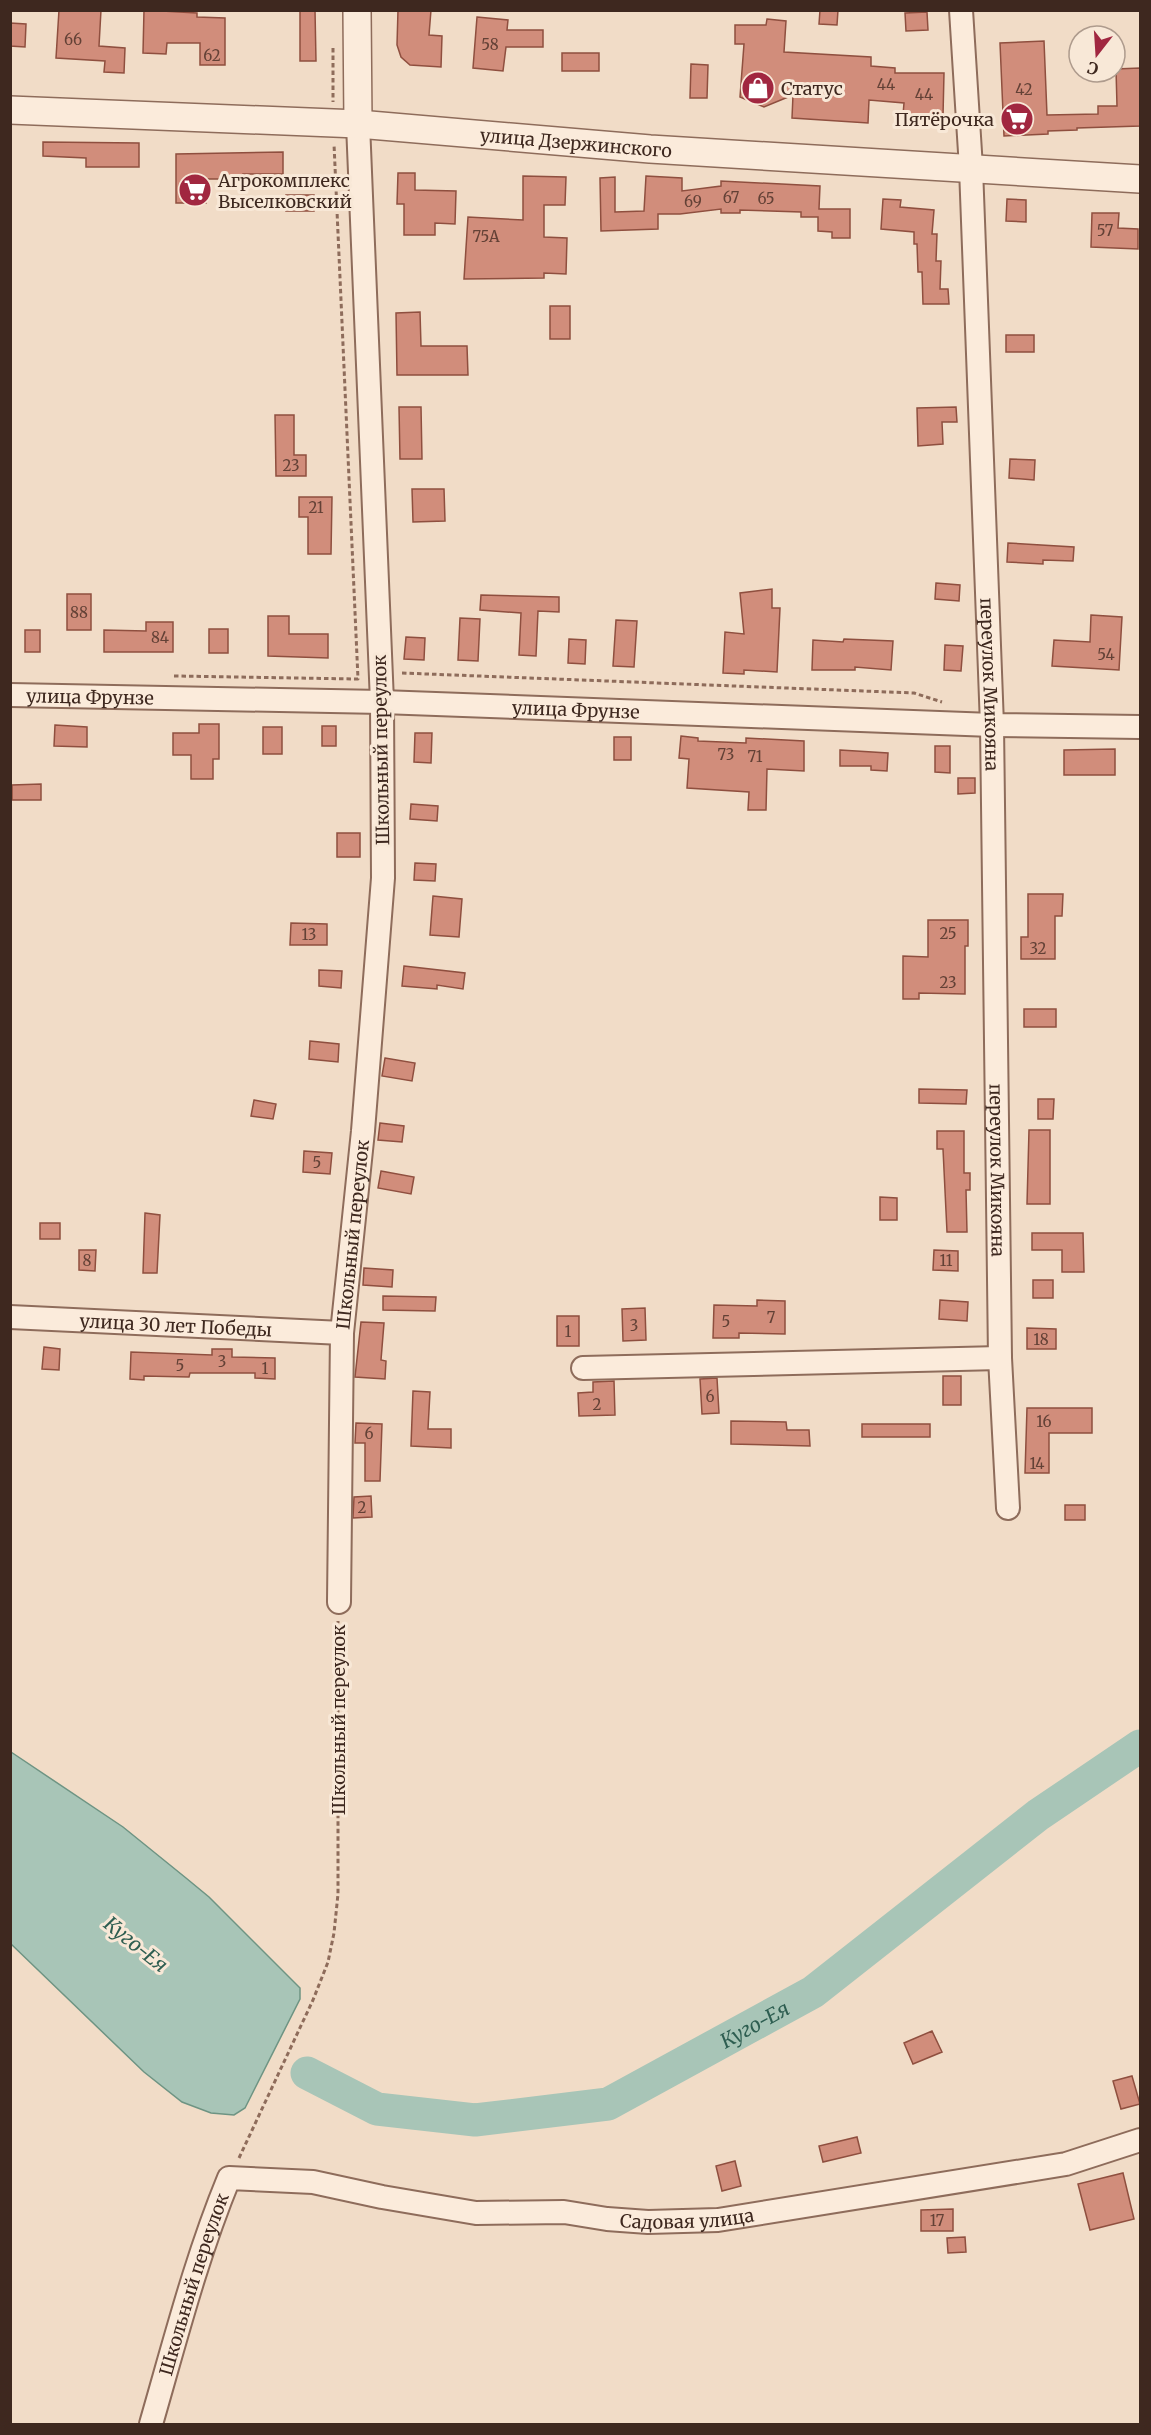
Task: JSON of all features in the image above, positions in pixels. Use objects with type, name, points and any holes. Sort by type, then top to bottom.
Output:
[{"type":"street","name":"Школьный переулок","points":[[339,1602],[342,1333],[363,1131],[383,878],[382,702],[346,123],[357,10]]},
{"type":"street","name":"переулок Микояна","points":[[962,10],[992,725],[1000,1358],[1008,1508]]},
{"type":"street","name":"улица Дзержинского","points":[[10,110],[346,123],[651,150],[1140,179]]},
{"type":"street","name":"улица Фрунзе","points":[[10,695],[382,702],[992,725],[1140,728]]},
{"type":"street","name":"улица 30 лет Победы","points":[[10,1317],[342,1333]]},
{"type":"street","points":[[583,1368],[1000,1358]]},
{"type":"street","name":"Садовая улица","points":[[230,2178],[313,2182],[382,2197],[476,2213],[564,2212],[607,2219],[648,2222],[717,2220],[1065,2164],[1140,2140]]},
{"type":"street","name":"Школьный переулок","points":[[151,2424],[198,2261],[230,2178]]},
{"type":"path","points":[[173,676],[358,679],[346,123],[333,44]]},
{"type":"path","name":"Школьный переулок","points":[[230,2178],[313,2000],[328,1962],[334,1934],[338,1894],[339,1602]]},
{"type":"water","points":[[11,1752],[123,1827],[186,1878],[209,1897],[300,1988],[300,1999],[245,2108],[234,2115],[211,2113],[182,2102],[144,2072],[11,1944]]},
{"type":"building","points":[[59,10],[101,10],[99,46],[125,48],[124,73],[104,72],[105,61],[56,58]]},
{"type":"building","points":[[144,10],[197,13],[197,17],[225,18],[225,65],[200,65],[200,43],[167,43],[166,54],[143,53]]},
{"type":"building","points":[[300,10],[315,10],[316,61],[300,61]]},
{"type":"building","points":[[398,10],[431,10],[429,35],[442,36],[441,67],[410,65],[401,57],[397,45]]},
{"type":"building","points":[[820,10],[838,10],[837,25],[819,24]]},
{"type":"building","points":[[927,12],[928,30],[906,31],[905,13]]},
{"type":"building","points":[[477,17],[508,20],[507,30],[543,30],[543,47],[506,47],[503,71],[473,68]]},
{"type":"building","points":[[767,19],[786,21],[784,52],[871,57],[871,66],[895,68],[895,73],[944,73],[943,116],[903,115],[904,103],[869,100],[868,123],[792,118],[793,95],[764,107],[740,97],[744,44],[735,44],[735,25],[766,25]]},
{"type":"building","points":[[10,23],[26,24],[25,47],[10,46]]},
{"type":"building","points":[[1044,41],[1047,115],[1098,114],[1098,106],[1117,106],[1116,84],[1127,84],[1127,69],[1140,68],[1140,126],[1077,128],[1077,130],[1048,131],[1048,134],[1004,136],[1000,43]]},
{"type":"building","points":[[562,53],[599,53],[599,71],[562,71]]},
{"type":"building","points":[[691,64],[708,65],[707,98],[690,98]]},
{"type":"building","points":[[43,142],[139,143],[139,167],[86,167],[86,158],[43,156]]},
{"type":"building","points":[[283,152],[283,174],[243,174],[243,179],[206,179],[206,203],[176,203],[176,154]]},
{"type":"building","points":[[398,173],[415,173],[415,190],[456,191],[455,224],[435,223],[435,235],[404,235],[404,204],[397,204]]},
{"type":"building","points":[[523,176],[566,177],[565,205],[544,205],[544,237],[567,238],[566,274],[544,273],[544,278],[464,279],[468,217],[523,220]]},
{"type":"building","points":[[646,176],[682,178],[682,191],[721,186],[721,181],[820,186],[819,209],[850,209],[850,238],[832,238],[832,232],[818,231],[818,217],[801,217],[801,212],[740,210],[740,213],[721,213],[721,209],[658,214],[658,229],[601,231],[600,178],[615,177],[615,212],[644,211]]},
{"type":"building","points":[[286,195],[314,195],[314,211],[286,211]]},
{"type":"building","points":[[883,199],[901,200],[900,207],[934,210],[932,234],[937,234],[936,261],[941,261],[940,289],[948,289],[949,304],[923,304],[922,272],[918,272],[914,232],[881,229]]},
{"type":"building","points":[[1007,199],[1026,200],[1026,222],[1006,221]]},
{"type":"building","points":[[1092,213],[1119,213],[1118,228],[1138,229],[1138,249],[1091,247]]},
{"type":"building","points":[[550,306],[570,306],[570,339],[550,339]]},
{"type":"building","points":[[420,312],[421,346],[467,346],[468,375],[397,375],[396,313]]},
{"type":"building","points":[[1006,335],[1034,335],[1034,352],[1006,352]]},
{"type":"building","points":[[399,407],[421,407],[422,459],[400,459]]},
{"type":"building","points":[[956,407],[957,422],[942,422],[943,444],[918,446],[917,408]]},
{"type":"building","points":[[275,415],[294,415],[294,455],[306,455],[306,476],[276,476]]},
{"type":"building","points":[[1010,459],[1035,460],[1034,480],[1009,478]]},
{"type":"building","points":[[412,489],[444,489],[445,521],[413,522]]},
{"type":"building","points":[[299,497],[332,497],[331,554],[308,554],[308,517],[299,517]]},
{"type":"building","points":[[1008,543],[1074,547],[1073,561],[1043,560],[1043,564],[1007,562]]},
{"type":"building","points":[[936,583],[960,585],[959,601],[935,599]]},
{"type":"building","points":[[772,589],[772,608],[780,608],[777,672],[744,670],[744,674],[723,673],[725,632],[744,634],[740,593]]},
{"type":"building","points":[[67,594],[91,594],[91,630],[67,630]]},
{"type":"building","points":[[481,595],[559,597],[559,612],[538,611],[536,656],[519,655],[521,613],[480,610]]},
{"type":"building","points":[[1091,615],[1122,617],[1119,670],[1052,666],[1054,640],[1090,642]]},
{"type":"building","points":[[268,616],[289,616],[289,634],[328,634],[328,658],[268,656]]},
{"type":"building","points":[[460,618],[480,619],[478,661],[458,660]]},
{"type":"building","points":[[616,620],[637,621],[634,667],[613,666]]},
{"type":"building","points":[[146,622],[173,622],[173,652],[104,652],[104,630],[146,631]]},
{"type":"building","points":[[209,629],[228,629],[228,653],[209,653]]},
{"type":"building","points":[[25,630],[40,630],[40,652],[25,652]]},
{"type":"building","points":[[406,637],[425,638],[424,660],[404,659]]},
{"type":"building","points":[[569,639],[586,640],[585,664],[568,663]]},
{"type":"building","points":[[844,639],[893,641],[891,670],[855,667],[855,670],[812,670],[813,640],[843,642]]},
{"type":"building","points":[[945,645],[963,646],[961,671],[944,670]]},
{"type":"building","points":[[199,724],[219,724],[219,759],[213,759],[213,779],[191,779],[191,755],[173,755],[173,733],[199,733]]},
{"type":"building","points":[[55,725],[87,727],[87,747],[54,746]]},
{"type":"building","points":[[322,726],[336,726],[336,746],[322,746]]},
{"type":"building","points":[[263,727],[282,727],[282,754],[263,754]]},
{"type":"building","points":[[415,733],[432,733],[431,763],[414,762]]},
{"type":"building","points":[[681,736],[698,738],[698,741],[746,743],[746,738],[804,741],[804,771],[767,769],[766,810],[748,810],[749,792],[687,788],[689,759],[679,758]]},
{"type":"building","points":[[614,737],[631,737],[631,760],[614,760]]},
{"type":"building","points":[[935,746],[950,746],[950,773],[935,772]]},
{"type":"building","points":[[1115,749],[1115,775],[1064,775],[1064,750]]},
{"type":"building","points":[[840,750],[888,753],[887,771],[871,770],[871,766],[840,766]]},
{"type":"building","points":[[958,778],[975,778],[975,793],[958,794]]},
{"type":"building","points":[[41,784],[41,800],[12,800],[12,785]]},
{"type":"building","points":[[411,804],[438,806],[437,821],[410,819]]},
{"type":"building","points":[[337,833],[360,833],[360,857],[337,857]]},
{"type":"building","points":[[415,863],[436,864],[435,881],[414,880]]},
{"type":"building","points":[[1028,894],[1063,894],[1062,916],[1055,916],[1055,959],[1021,959],[1021,937],[1028,937]]},
{"type":"building","points":[[433,896],[462,899],[459,937],[430,935]]},
{"type":"building","points":[[928,920],[968,920],[968,946],[965,946],[965,994],[919,993],[919,999],[903,999],[903,956],[928,957]]},
{"type":"building","points":[[291,923],[327,924],[327,945],[290,945]]},
{"type":"building","points":[[404,966],[465,973],[463,989],[437,985],[437,989],[402,986]]},
{"type":"building","points":[[319,970],[342,971],[341,988],[319,986]]},
{"type":"building","points":[[1024,1009],[1056,1009],[1056,1027],[1024,1027]]},
{"type":"building","points":[[310,1041],[339,1044],[338,1062],[309,1059]]},
{"type":"building","points":[[385,1058],[415,1063],[412,1081],[382,1076]]},
{"type":"building","points":[[919,1089],[967,1090],[966,1104],[919,1103]]},
{"type":"building","points":[[1038,1099],[1054,1099],[1053,1119],[1038,1119]]},
{"type":"building","points":[[254,1100],[276,1104],[273,1119],[251,1116]]},
{"type":"building","points":[[380,1123],[404,1126],[402,1142],[378,1140]]},
{"type":"building","points":[[1029,1130],[1050,1130],[1050,1204],[1027,1204]]},
{"type":"building","points":[[937,1131],[964,1131],[964,1173],[970,1173],[970,1190],[966,1190],[967,1232],[947,1232],[943,1149],[937,1149]]},
{"type":"building","points":[[304,1151],[332,1153],[330,1174],[303,1172]]},
{"type":"building","points":[[381,1171],[414,1177],[411,1194],[378,1188]]},
{"type":"building","points":[[880,1197],[897,1198],[897,1220],[880,1220]]},
{"type":"building","points":[[145,1213],[160,1215],[157,1273],[143,1273]]},
{"type":"building","points":[[40,1223],[60,1223],[60,1239],[40,1239]]},
{"type":"building","points":[[1032,1233],[1083,1233],[1084,1272],[1062,1272],[1062,1250],[1032,1250]]},
{"type":"building","points":[[79,1250],[96,1250],[95,1271],[79,1270]]},
{"type":"building","points":[[934,1250],[958,1251],[958,1271],[933,1270]]},
{"type":"building","points":[[364,1268],[393,1270],[392,1287],[363,1285]]},
{"type":"building","points":[[1033,1280],[1053,1280],[1053,1298],[1033,1298]]},
{"type":"building","points":[[383,1296],[436,1297],[435,1311],[383,1310]]},
{"type":"building","points":[[757,1300],[785,1301],[785,1334],[739,1333],[739,1338],[713,1338],[714,1305],[757,1306]]},
{"type":"building","points":[[940,1300],[968,1302],[967,1321],[939,1319]]},
{"type":"building","points":[[645,1308],[646,1340],[623,1341],[622,1309]]},
{"type":"building","points":[[557,1316],[579,1316],[579,1346],[557,1346]]},
{"type":"building","points":[[361,1322],[384,1323],[381,1360],[386,1361],[385,1379],[355,1377]]},
{"type":"building","points":[[1027,1328],[1056,1329],[1056,1349],[1027,1349]]},
{"type":"building","points":[[44,1347],[60,1349],[59,1370],[42,1369]]},
{"type":"building","points":[[212,1349],[232,1349],[232,1357],[275,1358],[275,1379],[255,1378],[255,1373],[190,1373],[189,1377],[144,1376],[144,1380],[130,1379],[131,1352],[212,1355]]},
{"type":"building","points":[[943,1376],[961,1376],[961,1405],[943,1405]]},
{"type":"building","points":[[717,1378],[719,1413],[702,1414],[700,1379]]},
{"type":"building","points":[[614,1381],[615,1415],[579,1416],[578,1393],[593,1392],[593,1382]]},
{"type":"building","points":[[413,1391],[430,1392],[428,1429],[451,1429],[451,1448],[411,1446]]},
{"type":"building","points":[[1027,1408],[1092,1408],[1092,1433],[1049,1433],[1049,1473],[1025,1473]]},
{"type":"building","points":[[731,1421],[786,1422],[787,1430],[809,1430],[810,1446],[731,1444]]},
{"type":"building","points":[[356,1423],[382,1424],[380,1481],[365,1481],[365,1443],[355,1443]]},
{"type":"building","points":[[862,1424],[930,1424],[930,1437],[862,1437]]},
{"type":"building","points":[[371,1496],[372,1517],[353,1518],[354,1497]]},
{"type":"building","points":[[1065,1505],[1085,1505],[1085,1520],[1065,1520]]},
{"type":"building","points":[[932,2031],[942,2052],[913,2064],[904,2043]]},
{"type":"building","points":[[1132,2076],[1140,2104],[1121,2109],[1113,2081]]},
{"type":"building","points":[[857,2137],[861,2153],[823,2162],[819,2146]]},
{"type":"building","points":[[735,2161],[741,2186],[722,2191],[716,2166]]},
{"type":"building","points":[[1123,2173],[1134,2219],[1090,2230],[1078,2184]]},
{"type":"building","points":[[953,2209],[953,2231],[921,2231],[921,2210]]},
{"type":"building","points":[[965,2237],[966,2252],[948,2253],[947,2238]]},
{"type":"waterway","name":"Куго-Ея","points":[[307,2073],[377,2109],[475,2120],[608,2104],[813,1992],[1038,1815],[1140,1746]]},
{"type":"place","name":"Статус","points":[[758,88]]},
{"type":"place","name":"Пятёрочка","points":[[1017,119]]},
{"type":"place","name":"Агрокомплекс Выселковский","points":[[195,190]]}]
